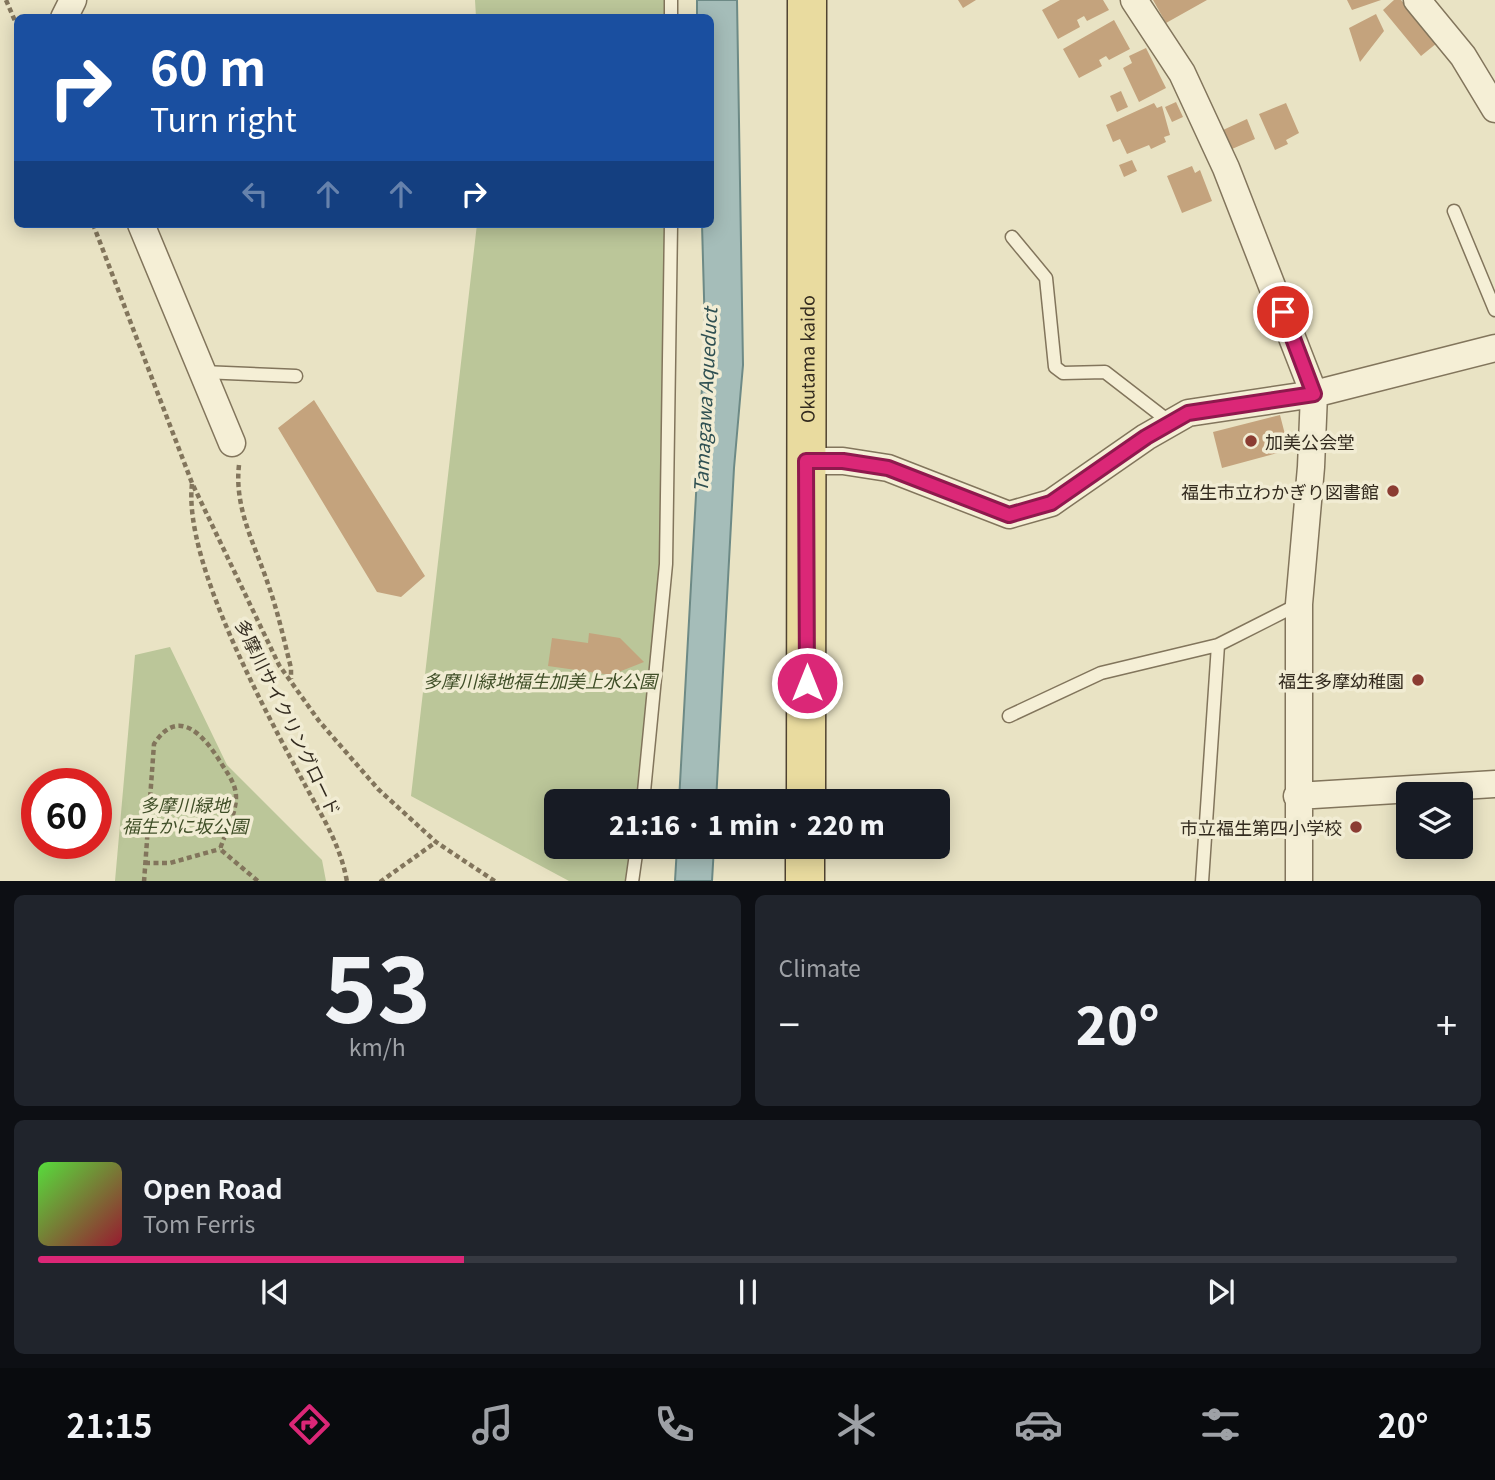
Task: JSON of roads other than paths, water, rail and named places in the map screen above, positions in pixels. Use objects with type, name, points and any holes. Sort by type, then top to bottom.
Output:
[{"type":"main road","name":"Okutama kaido","points":[[806,789],[807,0]]},
{"type":"main road","points":[[805,881],[806,859]]},
{"type":"street","points":[[1134,0],[1182,73],[1226,168],[1314,394],[1311,467],[1299,604],[1299,881]]},
{"type":"street","points":[[1417,0],[1463,56],[1495,109]]},
{"type":"street","points":[[143,228],[232,443]]},
{"type":"street","points":[[806,461],[843,461],[888,468],[1009,515],[1051,503],[1188,413],[1314,394],[1495,348]]},
{"type":"street","points":[[1297,796],[1495,784]]},
{"type":"lane","points":[[1454,211],[1495,310]]},
{"type":"lane","points":[[644,789],[666,564],[671,228]]},
{"type":"lane","points":[[1012,237],[1046,278],[1055,367],[1063,373],[1105,372],[1171,423]]},
{"type":"lane","points":[[202,372],[296,376]]},
{"type":"lane","points":[[1009,716],[1101,673],[1217,645],[1299,604]]},
{"type":"lane","points":[[1202,881],[1217,645]]},
{"type":"lane","points":[[632,881],[635,859]]},
{"type":"water","name":"Tamagawa Aqueduct","points":[[697,0],[737,0],[743,365],[734,468],[717,789],[680,789],[705,333],[702,228],[714,228],[714,14],[697,14]]},
{"type":"water","points":[[676,859],[713,859],[712,881],[675,881]]},
{"type":"place","name":"加美公会堂","points":[[1251,441]]},
{"type":"place","name":"福生市立わかぎり図書館","points":[[1393,491]]},
{"type":"place","name":"福生多摩幼稚園","points":[[1418,680]]},
{"type":"place","name":"市立福生第四小学校","points":[[1356,827]]},
{"type":"park label","name":"多摩川緑地福生加美上水公園","points":[[540,680]]},
{"type":"park label","name":"多摩川緑地 福生かに坂公園","points":[[185,814]]}]
